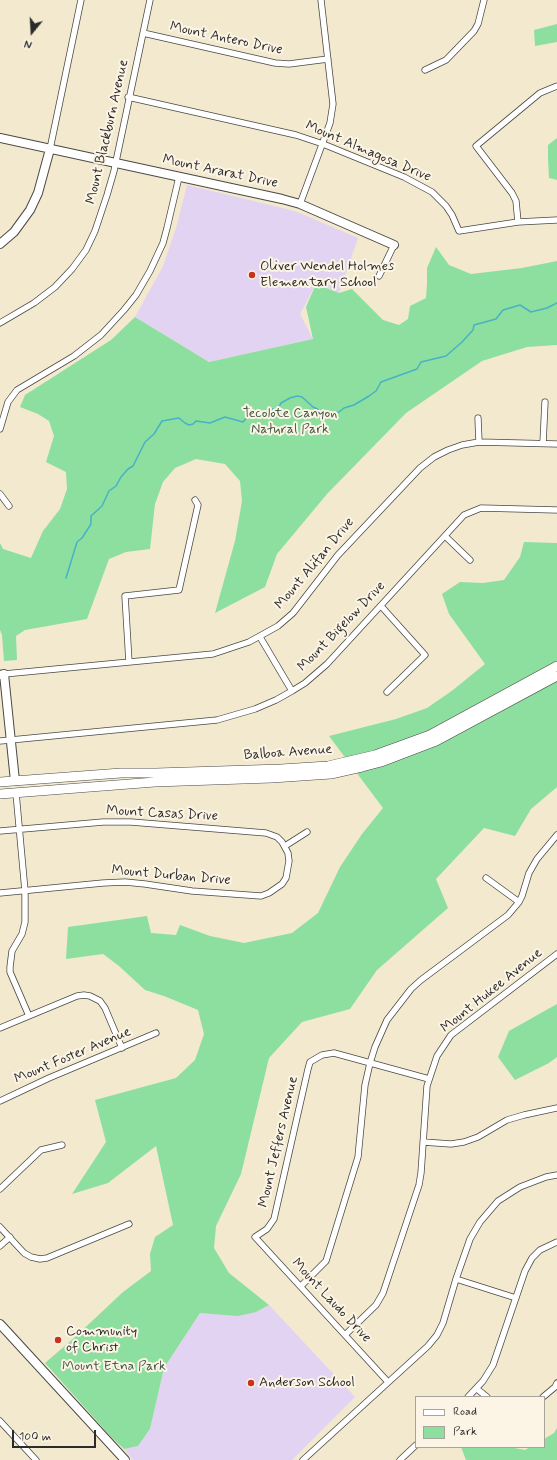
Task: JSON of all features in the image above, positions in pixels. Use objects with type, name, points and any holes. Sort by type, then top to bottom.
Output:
[{"type":"main road","name":"Balboa Avenue","points":[[0,782],[121,773],[281,769],[328,766],[375,755],[430,735],[557,666]]},
{"type":"main road","name":"Balboa Avenue","points":[[0,793],[155,782],[272,778],[331,774],[381,762],[436,741],[557,676]]},
{"type":"main road","points":[[16,792],[19,788],[26,784],[45,778]]},
{"type":"main road","points":[[0,793],[8,788],[14,781]]},
{"type":"street","points":[[0,244],[14,232],[30,210],[38,193],[50,149],[81,0]]},
{"type":"street","name":"Mount Blackburn Avenue","points":[[0,323],[34,303],[55,287],[72,269],[86,250],[95,231],[107,195],[115,163],[150,0]]},
{"type":"street","points":[[300,204],[330,123],[333,104],[320,0]]},
{"type":"street","points":[[425,70],[446,60],[474,31],[478,24],[484,0]]},
{"type":"street","name":"Mount Antero Drive","points":[[143,33],[289,64],[328,59]]},
{"type":"street","points":[[518,222],[516,201],[512,193],[476,146],[540,93],[557,86]]},
{"type":"street","name":"Mount Almagosa Drive","points":[[128,97],[296,135],[323,144],[404,177],[432,192],[446,206],[452,215],[459,232],[518,222],[557,220]]},
{"type":"street","name":"Mount Ararat Drive","points":[[0,138],[300,204],[394,245],[379,276]]},
{"type":"street","points":[[0,429],[8,402],[17,390],[74,356],[101,335],[136,295],[150,271],[163,243],[179,177]]},
{"type":"street","points":[[543,443],[545,402]]},
{"type":"street","points":[[478,418],[478,442]]},
{"type":"street","name":"Mount Alifan Drive","points":[[2,675],[213,654],[260,637],[278,626],[293,613],[338,555],[420,468],[434,457],[462,445],[478,442],[557,444]]},
{"type":"street","points":[[0,494],[9,506]]},
{"type":"street","points":[[129,662],[125,596],[179,590],[198,506],[195,500]]},
{"type":"street","name":"Mount Bigelow Drive","points":[[0,741],[217,720],[255,710],[305,683],[326,664],[464,515],[481,508],[557,510]]},
{"type":"street","points":[[446,536],[470,560]]},
{"type":"street","points":[[381,606],[425,655],[387,692]]},
{"type":"street","points":[[260,637],[292,691]]},
{"type":"street","points":[[2,675],[14,781]]},
{"type":"street","points":[[16,792],[18,829],[25,891],[26,922],[22,934],[12,951],[10,972],[29,1016]]},
{"type":"street","name":"Mount Casas Drive","points":[[0,831],[103,822],[131,822],[266,833],[277,837],[285,846]]},
{"type":"street","points":[[285,846],[306,832]]},
{"type":"street","points":[[301,1286],[326,1261],[358,1157],[365,1085],[370,1063],[375,1046],[387,1020],[411,989],[421,980],[508,915],[519,902],[529,874],[537,859],[557,835]]},
{"type":"street","name":"Mount Durban Drive","points":[[0,893],[103,882],[124,882],[192,891],[261,896],[269,893],[282,884],[286,878],[290,861],[285,846]]},
{"type":"street","points":[[486,878],[519,902]]},
{"type":"street","name":"Mount Hukee Avenue","points":[[345,1335],[376,1305],[384,1293],[419,1184],[427,1086],[437,1056],[451,1035],[557,954]]},
{"type":"street","points":[[0,1028],[77,996],[84,995],[100,1001],[105,1008],[122,1048]]},
{"type":"street","name":"Mount Foster Avenue","points":[[0,1101],[49,1078],[156,1034]]},
{"type":"street","name":"Mount Jeffers Avenue","points":[[255,1237],[267,1229],[274,1219],[310,1062],[322,1055],[334,1053],[370,1063]]},
{"type":"street","points":[[370,1063],[429,1079]]},
{"type":"street","points":[[423,1142],[451,1144],[464,1142],[478,1137],[507,1120],[524,1114],[557,1108]]},
{"type":"street","points":[[0,1189],[41,1150],[62,1144]]},
{"type":"street","points":[[303,1460],[428,1346],[437,1336],[443,1323],[470,1238],[480,1222],[498,1201],[520,1187],[546,1177],[557,1175]]},
{"type":"street","points":[[0,1227],[24,1253],[31,1257],[40,1259],[47,1258],[129,1224]]},
{"type":"street","points":[[0,1246],[10,1237]]},
{"type":"street","name":"Mount Laudo Drive","points":[[255,1237],[388,1382]]},
{"type":"street","points":[[469,1396],[477,1389],[493,1365],[525,1271],[532,1258],[540,1250],[557,1242]]},
{"type":"street","points":[[456,1279],[516,1298]]},
{"type":"street","points":[[0,1324],[125,1460]]},
{"type":"street","points":[[544,1396],[555,1387],[557,1383]]},
{"type":"street","points":[[477,1389],[485,1396]]},
{"type":"street","points":[[0,1421],[36,1460]]},
{"type":"street","points":[[400,1460],[415,1446]]},
{"type":"shaded area","name":"Oliver Wendel Holmes Elementary School","points":[[187,185],[300,213],[358,238],[339,293],[316,284],[300,314],[313,339],[209,362],[135,317],[163,266],[177,225]]},
{"type":"shaded area","name":"Anderson School","points":[[269,1305],[355,1397],[292,1460],[133,1460],[124,1449],[138,1446],[150,1429],[164,1368],[200,1313],[213,1314],[256,1312]]},
{"type":"green space","points":[[557,24],[557,42],[535,46],[534,30]]},
{"type":"green space","points":[[557,138],[557,180],[549,178],[548,145]]},
{"type":"green space","name":"Tecolote Canyon Natural Park","points":[[436,247],[449,265],[471,274],[522,268],[557,261],[557,345],[527,347],[482,361],[406,413],[327,494],[277,554],[265,587],[215,613],[235,541],[242,501],[240,481],[225,464],[196,459],[175,468],[163,482],[155,504],[150,549],[126,552],[109,559],[87,619],[25,630],[16,636],[17,660],[4,661],[2,635],[0,630],[0,543],[3,549],[31,558],[43,531],[60,509],[67,489],[66,472],[46,462],[54,436],[49,421],[38,414],[20,407],[25,395],[111,340],[135,317],[209,362],[313,339],[306,307],[316,284],[339,293],[352,289],[383,320],[399,325],[408,319],[410,306],[426,298],[427,268]]},
{"type":"green space","name":"Mount Etna Park","points":[[524,542],[557,543],[557,787],[531,809],[515,836],[484,828],[436,879],[448,908],[377,970],[350,1009],[302,1022],[269,1058],[241,1174],[216,1226],[214,1248],[229,1273],[269,1305],[256,1312],[238,1316],[200,1313],[164,1368],[150,1429],[138,1446],[124,1449],[112,1438],[45,1363],[123,1292],[151,1271],[150,1254],[155,1237],[173,1225],[156,1146],[108,1183],[72,1194],[106,1142],[95,1100],[176,1078],[195,1060],[204,1034],[198,1010],[145,990],[119,966],[103,954],[66,959],[68,927],[147,916],[151,933],[176,935],[180,925],[210,936],[244,943],[292,933],[318,913],[340,867],[362,834],[383,808],[329,736],[396,719],[427,708],[453,690],[485,664],[449,614],[442,594],[460,582],[483,583],[504,580],[520,557]]},
{"type":"green space","points":[[557,1004],[557,1057],[549,1063],[515,1080],[498,1057],[509,1031]]},
{"type":"green space","points":[[557,1428],[557,1460],[466,1460],[461,1448],[514,1448],[525,1450],[528,1448],[545,1448],[545,1438],[554,1433]]},
{"type":"waterway","points":[[66,578],[77,542],[82,538],[91,524],[91,516],[102,506],[109,491],[116,486],[121,477],[133,466],[145,442],[154,434],[162,421],[179,418],[189,425],[196,421],[210,423],[225,417],[243,422],[248,416],[266,417],[270,409],[278,409],[281,403],[297,396],[302,397],[313,407],[319,410],[328,413],[339,412],[369,396],[376,391],[381,382],[417,369],[421,362],[446,356],[473,330],[474,325],[496,319],[503,310],[520,305],[531,312],[547,308],[557,303]]},
{"type":"place","name":"Oliver Wendel Holmes Elementary School","points":[[252,275]]},
{"type":"place","name":"Community of Christ","points":[[58,1340]]},
{"type":"place","name":"Anderson School","points":[[251,1383]]}]
